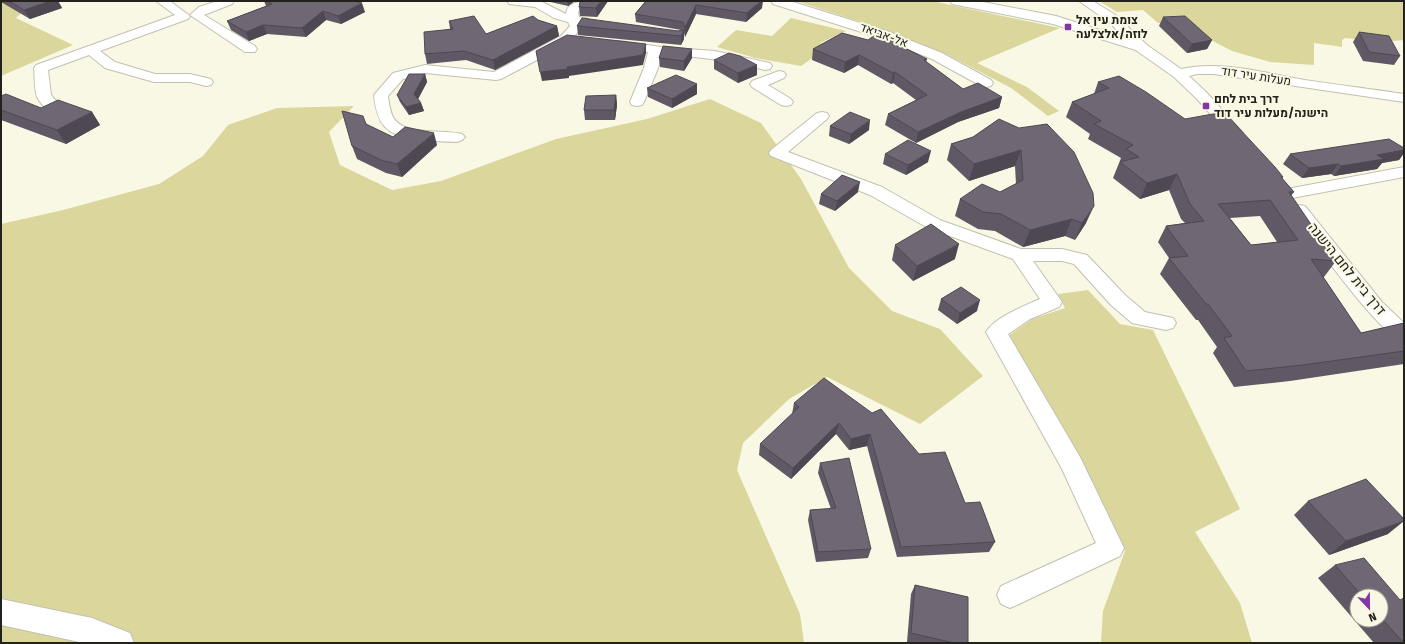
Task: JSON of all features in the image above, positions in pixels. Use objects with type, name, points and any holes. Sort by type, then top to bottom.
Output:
[{"type":"main road","points":[[957,1],[1056,20],[1142,48]]},
{"type":"street","points":[[162,1],[250,49]]},
{"type":"street","points":[[57,110],[44,96],[41,68],[228,1]]},
{"type":"street","points":[[513,1],[537,4],[573,20],[599,24]]},
{"type":"street","points":[[457,137],[414,134],[392,126],[384,112],[381,95],[398,76],[425,69],[496,76],[566,38],[576,26],[573,20],[572,11],[584,1]]},
{"type":"street","name":"אל-אביאד","points":[[777,1],[889,36],[969,72],[986,83]]},
{"type":"street","points":[[1085,1],[1113,19],[1142,48],[1178,74],[1219,114],[1243,142]]},
{"type":"street","points":[[566,38],[581,40]]},
{"type":"street","points":[[604,43],[719,54],[739,58],[764,66],[780,75],[757,84],[786,102]]},
{"type":"street","points":[[637,102],[651,68],[656,49]]},
{"type":"street","points":[[91,50],[110,65],[154,78],[190,78],[206,82]]},
{"type":"street","points":[[764,66],[792,68]]},
{"type":"street","name":"מעלות עיר דוד","points":[[1178,74],[1197,70],[1214,70],[1404,98]]},
{"type":"street","points":[[822,116],[777,153],[876,191],[934,224],[1019,255],[1062,255],[1080,259],[1118,300],[1139,318],[1166,323]]},
{"type":"street","name":"דרך בית לחם הישנה","points":[[1404,172],[1282,188],[1375,307],[1404,336]]},
{"type":"street","points":[[1010,595],[1111,548],[1072,464],[996,332],[1023,314],[1052,302],[1019,255]]},
{"type":"street","points":[[1,612],[72,627],[109,637],[120,643]]},
{"type":"shaded area","points":[[1,1],[34,1],[16,18],[73,45],[1,76]]},
{"type":"shaded area","points":[[796,1],[932,1],[1060,28],[977,63],[1027,87],[1059,111],[1048,116],[1011,88],[946,54],[864,23]]},
{"type":"shaded area","points":[[1099,1],[1404,1],[1404,40],[1382,42],[1345,38],[1342,40],[1342,47],[1314,43],[1314,65],[1270,62],[1232,51],[1209,39],[1186,23],[1158,23],[1143,10],[1117,12]]},
{"type":"shaded area","points":[[791,18],[846,31],[820,43],[828,47],[801,66],[755,58],[717,47],[736,30],[772,36]]},
{"type":"shaded area","points":[[710,99],[761,123],[801,179],[849,268],[892,311],[940,329],[983,376],[920,424],[827,377],[789,399],[743,443],[737,470],[800,614],[804,643],[1,643],[1,224],[63,210],[159,184],[203,156],[228,125],[277,108],[354,106],[329,132],[340,165],[392,190],[441,181],[556,139],[647,119]]},
{"type":"shaded area","points":[[1088,290],[1120,324],[1153,330],[1240,509],[1195,532],[1240,603],[1252,643],[1101,643],[1103,611],[1125,551],[1008,336],[1032,319],[1065,308],[1058,294]]},
{"type":"building","points":[[9,1],[51,1],[24,10]]},
{"type":"building","points":[[267,1],[354,1],[362,3],[338,16],[323,11],[302,28],[263,25],[246,32],[227,21],[272,4]]},
{"type":"building","points":[[581,1],[601,1],[596,8],[579,7]]},
{"type":"building","points":[[646,1],[761,1],[747,13],[696,5],[685,28],[683,22],[635,14]]},
{"type":"building","points":[[474,16],[486,34],[533,16],[538,20],[557,26],[493,60],[464,51],[425,54],[424,32],[453,29],[449,21]]},
{"type":"building","points":[[1185,16],[1212,40],[1192,44],[1163,17]]},
{"type":"building","points":[[582,18],[678,31],[684,30],[681,36],[577,26]]},
{"type":"building","points":[[1359,32],[1389,36],[1400,56],[1369,52]]},
{"type":"building","points":[[842,33],[868,40],[878,33],[900,40],[895,43],[927,59],[924,60],[963,89],[978,83],[1002,97],[961,112],[918,132],[888,114],[927,95],[895,72],[893,73],[859,55],[845,62],[813,49]]},
{"type":"building","points":[[567,35],[646,44],[643,55],[567,67],[568,69],[540,72],[536,51]]},
{"type":"building","points":[[663,46],[692,49],[684,61],[659,58]]},
{"type":"building","points":[[729,53],[740,56],[757,65],[738,73],[714,60]]},
{"type":"building","points":[[409,74],[425,74],[414,94],[421,103],[406,107],[397,95]]},
{"type":"building","points":[[676,75],[697,84],[672,99],[647,88]]},
{"type":"building","points":[[1119,76],[1146,92],[1185,119],[1224,112],[1275,167],[1283,177],[1281,177],[1294,192],[1289,192],[1336,261],[1311,259],[1361,333],[1404,323],[1404,351],[1303,365],[1246,371],[1224,338],[1232,336],[1208,304],[1206,304],[1169,258],[1188,256],[1166,226],[1204,221],[1190,204],[1177,174],[1147,183],[1120,162],[1139,157],[1126,149],[1133,145],[1094,124],[1101,121],[1072,102],[1109,88],[1098,82]],"holes":[[[1270,200],[1298,240],[1251,245],[1218,204]]]},
{"type":"building","points":[[6,94],[41,108],[58,100],[92,112],[57,130],[1,110],[1,96]]},
{"type":"building","points":[[616,95],[614,110],[584,110],[586,96]]},
{"type":"building","points":[[342,111],[363,116],[366,124],[393,137],[405,127],[434,133],[397,164],[381,160],[352,146]]},
{"type":"building","points":[[850,112],[870,120],[851,134],[830,126]]},
{"type":"building","points":[[999,119],[1019,128],[1047,124],[1074,152],[1093,193],[1094,206],[1082,223],[1072,219],[1030,230],[1001,214],[983,212],[960,199],[982,184],[1000,192],[1023,180],[1021,150],[974,164],[951,144],[973,137]]},
{"type":"building","points":[[1389,139],[1404,148],[1404,150],[1377,155],[1384,159],[1341,166],[1338,164],[1309,168],[1290,154]]},
{"type":"building","points":[[908,140],[931,151],[908,165],[885,154]]},
{"type":"building","points":[[842,175],[860,182],[837,201],[821,194]]},
{"type":"building","points":[[931,224],[959,244],[917,266],[895,245]]},
{"type":"building","points":[[961,287],[980,300],[960,313],[941,299]]},
{"type":"building","points":[[824,378],[872,413],[881,409],[919,454],[945,452],[965,503],[980,502],[995,542],[901,547],[870,434],[851,439],[839,423],[793,468],[760,444],[799,407],[794,403]]},
{"type":"building","points":[[849,458],[871,549],[818,552],[810,510],[836,508],[820,463]]},
{"type":"building","points":[[1366,479],[1404,519],[1404,521],[1346,541],[1308,501]]},
{"type":"building","points":[[1364,558],[1400,600],[1404,598],[1404,643],[1389,627],[1389,588],[1355,588],[1335,565]]},
{"type":"building","points":[[915,585],[968,597],[968,643],[954,643],[911,633]]},
{"type":"place","name":"צומת עין אל לוזה/אלצלעה","points":[[1068,27]]},
{"type":"place","name":"דרך בית לחם הישנה/מעלות עיר דוד","points":[[1206,106]]}]
